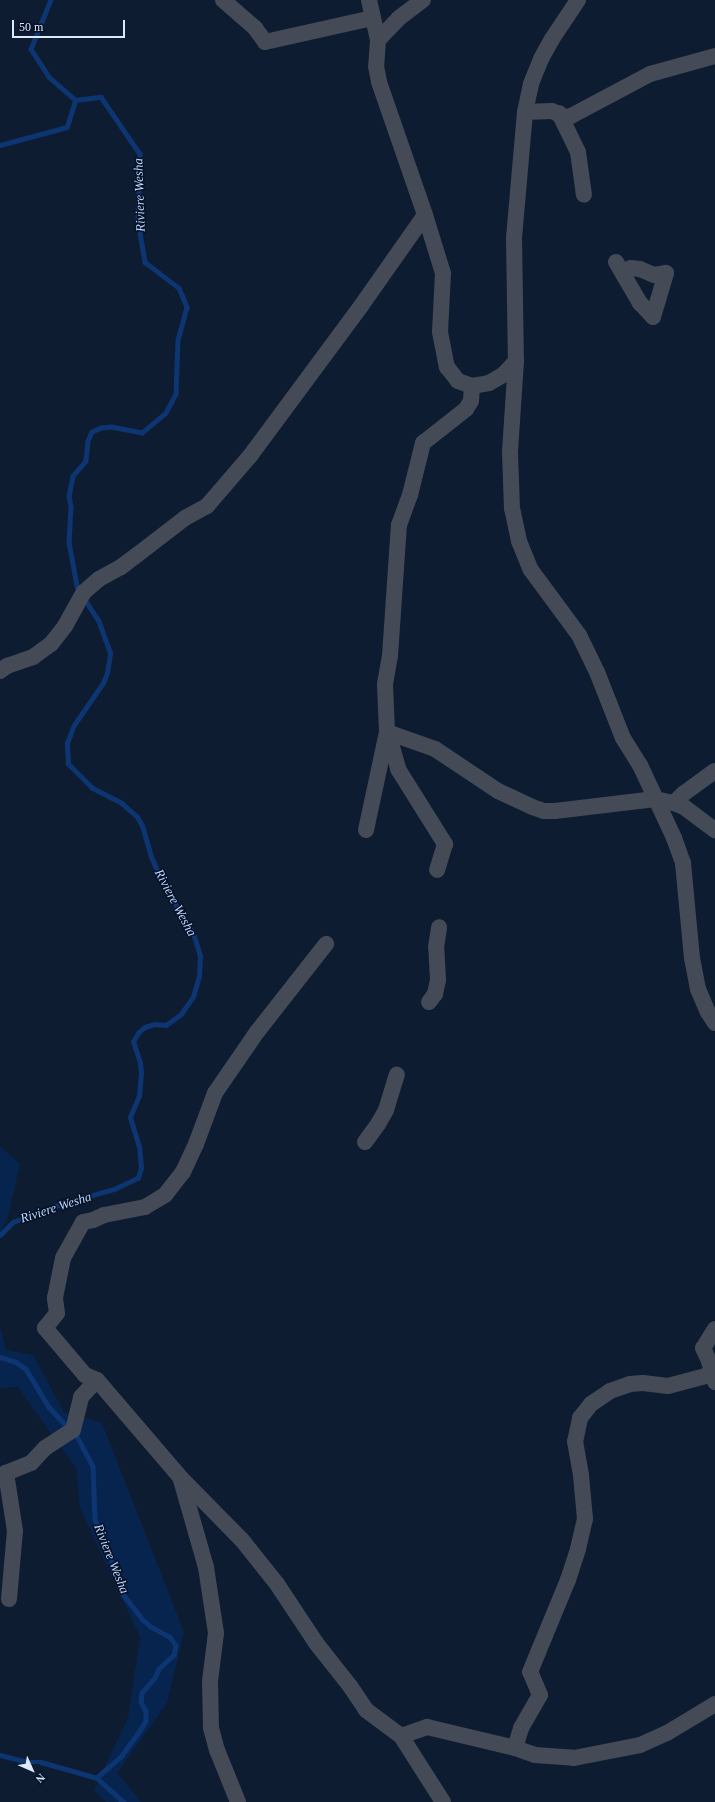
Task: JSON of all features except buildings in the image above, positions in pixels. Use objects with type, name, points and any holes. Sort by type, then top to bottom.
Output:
[{"type":"street","points":[[224,0],[255,28],[265,42],[372,18]]},
{"type":"street","points":[[369,0],[378,40],[376,66],[379,82],[425,215],[443,273],[440,332],[447,367],[458,381],[472,386],[489,383],[503,375],[516,361]]},
{"type":"street","points":[[378,40],[399,18],[423,0]]},
{"type":"street","points":[[578,0],[555,33],[541,59],[531,84],[525,112],[514,238],[516,361],[510,452],[512,508],[519,541],[531,570],[579,635],[597,672],[623,738],[640,765],[674,838],[683,863],[692,958],[698,989],[708,1012],[715,1023]]},
{"type":"street","points":[[525,112],[552,111],[565,117],[571,116],[650,74],[715,56]]},
{"type":"street","points":[[559,113],[578,152],[584,195]]},
{"type":"street","points":[[0,671],[7,666],[33,657],[51,644],[65,626],[84,592],[99,579],[121,567],[185,518],[207,506],[250,456],[361,306],[425,215]]},
{"type":"street","points":[[437,870],[445,844],[398,769],[387,732],[385,684],[390,656],[399,525],[410,495],[423,443],[466,409],[471,401],[472,386]]},
{"type":"street","points":[[387,732],[435,749],[498,791],[544,811],[655,800],[674,803],[684,807],[715,830]]},
{"type":"street","points":[[366,830],[387,732]]},
{"type":"street","points":[[674,803],[715,771]]},
{"type":"street","points":[[429,1002],[435,994],[438,980],[436,947],[439,927]]},
{"type":"street","points":[[326,944],[257,1032],[215,1093],[196,1144],[183,1172],[164,1195],[145,1207],[104,1215],[83,1222],[63,1258],[55,1298],[57,1313],[45,1328],[85,1375],[97,1380],[181,1478],[216,1512],[255,1556],[277,1584],[316,1643],[350,1686],[366,1710],[401,1736],[443,1802]]},
{"type":"street","points":[[365,1142],[386,1110],[397,1075]]},
{"type":"street","points":[[515,1748],[521,1728],[540,1695],[530,1672],[568,1580],[578,1549],[585,1519],[581,1475],[575,1442],[580,1418],[591,1404],[610,1391],[630,1384],[643,1383],[668,1386],[705,1376],[714,1377],[703,1348],[715,1329]]},
{"type":"street","points":[[9,1599],[16,1531],[6,1473],[31,1463],[45,1448],[73,1430],[81,1397],[97,1380]]},
{"type":"street","points":[[181,1478],[206,1567],[216,1633],[210,1681],[211,1728],[217,1750],[238,1802]]},
{"type":"street","points":[[401,1736],[427,1728],[515,1748],[535,1755],[574,1758],[640,1745],[667,1733],[715,1704]]},
{"type":"shaded area","points":[[0,1146],[20,1164],[8,1217],[0,1233]]},
{"type":"shaded area","points":[[0,1326],[6,1350],[33,1355],[64,1412],[102,1423],[184,1632],[167,1703],[117,1773],[141,1802],[106,1802],[94,1790],[128,1718],[140,1637],[80,1508],[76,1468],[18,1387],[0,1388]]},
{"type":"waterway","name":"Riviere Wesha","points":[[51,0],[31,49],[49,77],[75,100],[101,97],[140,154],[138,221],[145,262],[179,288],[187,307],[178,340],[176,394],[166,413],[142,433],[112,427],[101,428],[92,432],[88,441],[86,461],[73,476],[69,496],[71,506],[69,542],[77,586],[80,592]]},
{"type":"waterway","points":[[0,145],[67,127],[75,100]]},
{"type":"waterway","name":"Riviere Wesha","points":[[0,1235],[13,1222],[61,1204],[114,1189],[138,1178],[141,1168],[139,1147],[130,1117],[139,1096],[141,1073],[140,1063],[133,1042],[138,1033],[145,1027],[155,1024],[166,1025],[181,1014],[193,997],[199,976],[200,956],[194,936],[160,878],[151,857],[142,826],[137,817],[121,803],[92,788],[68,764],[67,743],[74,725],[103,683],[107,673],[110,653],[99,622],[84,599]]},
{"type":"waterway","name":"Riviere Wesha","points":[[0,1357],[16,1362],[26,1369],[49,1407],[78,1438],[93,1466],[95,1520],[104,1538],[122,1593],[142,1619],[150,1626],[170,1637],[176,1645],[174,1655],[159,1669],[155,1678],[142,1693],[141,1702],[146,1711],[146,1721],[122,1756],[97,1778]]},
{"type":"waterway","points":[[0,1755],[28,1762],[41,1762],[97,1778],[124,1802]]}]
